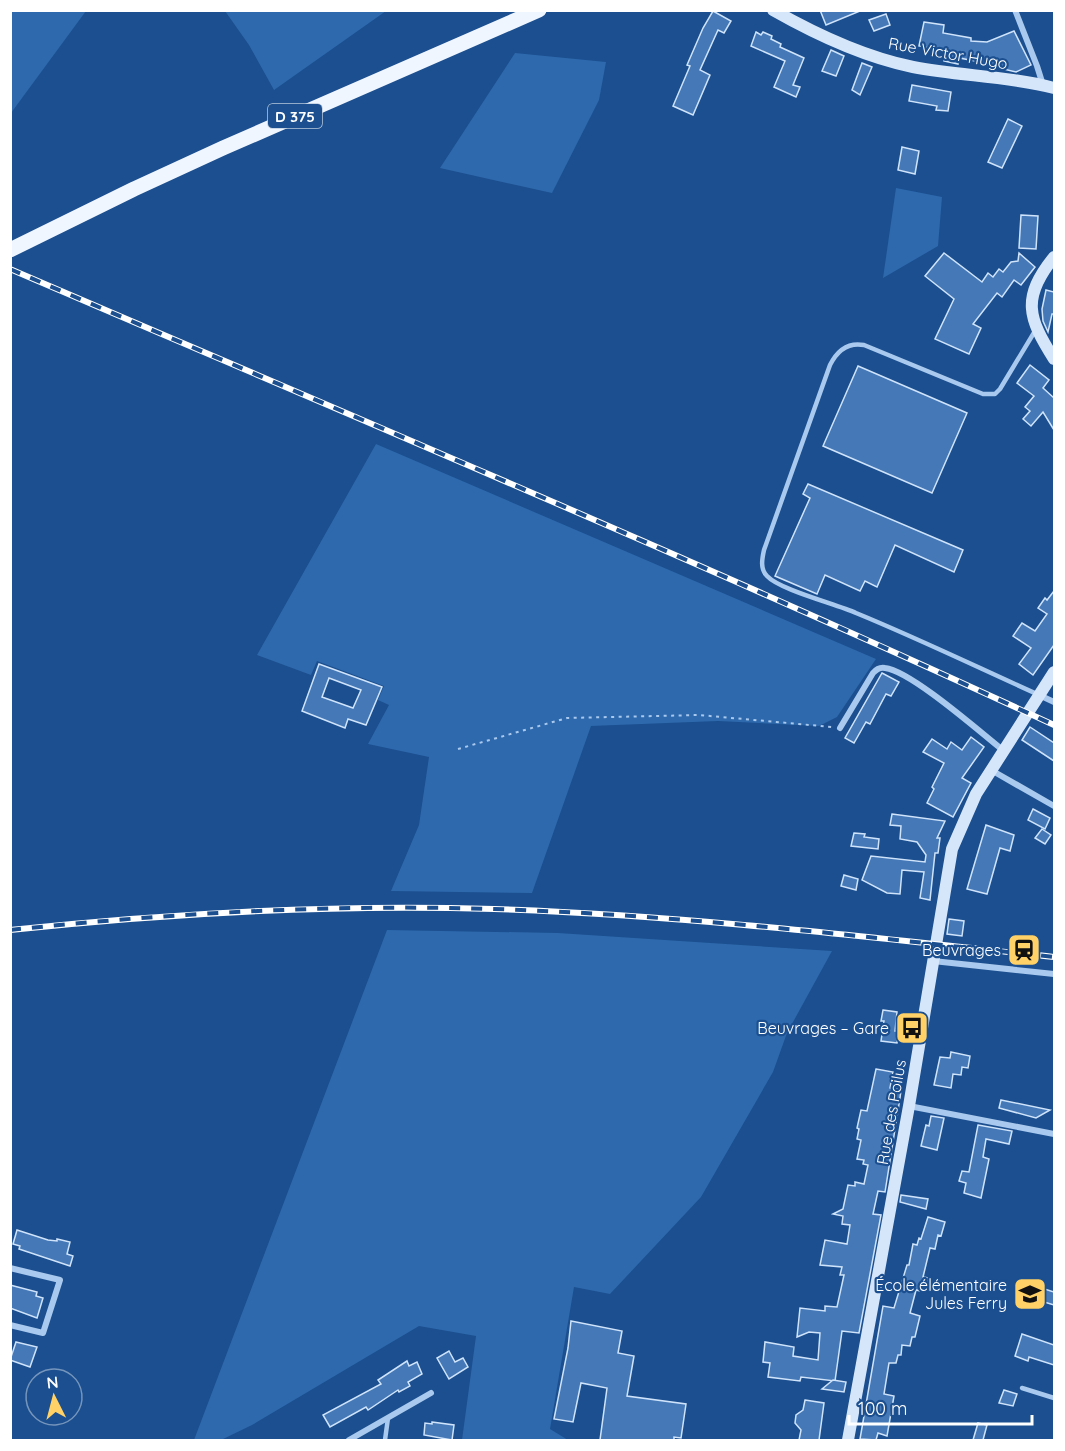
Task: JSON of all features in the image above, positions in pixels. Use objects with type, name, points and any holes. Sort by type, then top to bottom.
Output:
[{"type":"main road","name":"D 375","points":[[10,250],[223,148],[539,10]]},
{"type":"street","name":"Rue Victor Hugo","points":[[773,10],[832,40],[889,62],[1049,87]]},
{"type":"street","points":[[1015,10],[1049,87]]},
{"type":"street","points":[[1054,258],[1040,277],[1035,289],[1032,310],[1036,328],[1054,359]]},
{"type":"street","points":[[840,728],[873,673],[877,669],[884,668],[918,684],[1004,751]]},
{"type":"street","name":"Rue des Poilus","points":[[848,1440],[909,1106],[946,872],[952,849],[969,808],[1054,672]]},
{"type":"street","points":[[1039,695],[1054,702]]},
{"type":"street","points":[[991,770],[1054,806]]},
{"type":"street","points":[[933,961],[1054,974]]},
{"type":"street","points":[[909,1106],[1054,1134]]},
{"type":"street","points":[[10,1268],[60,1280],[43,1333],[10,1325]]},
{"type":"street","points":[[349,1440],[431,1393]]},
{"type":"lane","points":[[1036,328],[1000,389],[990,395],[864,345],[854,344],[840,351],[830,365],[764,550],[762,563],[767,576],[779,583],[820,601],[857,613],[1039,695]]},
{"type":"lane","points":[[1022,1388],[1054,1398]]},
{"type":"lane","points":[[384,1440],[388,1418]]},
{"type":"path","points":[[458,749],[567,718],[699,715],[840,728]]},
{"type":"shaded area","points":[[10,11],[86,11],[11,113]]},
{"type":"shaded area","points":[[225,11],[386,11],[274,90],[249,45]]},
{"type":"shaded area","points":[[515,53],[606,62],[599,100],[552,193],[440,168]]},
{"type":"shaded area","points":[[896,188],[942,197],[938,246],[883,278]]},
{"type":"shaded area","points":[[376,444],[876,659],[837,717],[819,726],[718,721],[591,726],[532,893],[391,891],[419,825],[429,757],[368,744],[389,705],[378,700],[384,686],[317,661],[311,675],[257,655]]},
{"type":"shaded area","points":[[387,930],[558,933],[832,951],[787,1033],[773,1072],[701,1197],[610,1294],[574,1287],[550,1429],[568,1440],[462,1440],[476,1336],[419,1326],[252,1425],[221,1440],[194,1440]]},
{"type":"building","points":[[820,10],[860,10],[860,11],[826,25]]},
{"type":"building","points":[[713,11],[731,21],[724,33],[718,30],[700,70],[710,75],[693,115],[673,106],[690,66],[687,65]]},
{"type":"building","points":[[886,14],[890,25],[874,31],[869,20]]},
{"type":"building","points":[[924,22],[944,25],[943,33],[971,38],[971,41],[987,42],[1014,31],[1031,65],[1016,72],[959,58],[958,64],[944,61],[946,51],[919,46]]},
{"type":"building","points":[[756,32],[772,36],[771,39],[781,44],[780,47],[804,58],[793,85],[800,87],[796,97],[774,87],[785,61],[751,46]]},
{"type":"building","points":[[831,50],[844,56],[836,76],[822,71]]},
{"type":"building","points":[[862,63],[872,67],[860,95],[852,90]]},
{"type":"building","points":[[912,85],[951,92],[948,111],[936,110],[937,106],[909,101]]},
{"type":"building","points":[[1008,119],[1022,126],[1002,168],[988,162]]},
{"type":"building","points":[[902,147],[919,151],[915,174],[898,170]]},
{"type":"building","points":[[1021,215],[1038,216],[1036,249],[1019,248]]},
{"type":"building","points":[[944,253],[982,282],[988,273],[993,277],[999,269],[1003,272],[1011,262],[1018,261],[1019,253],[1035,267],[1021,285],[1014,280],[1002,297],[997,293],[973,324],[981,328],[969,354],[935,339],[954,299],[925,276]]},
{"type":"building","points":[[1046,290],[1054,292],[1054,314],[1052,314],[1048,332],[1043,321],[1042,309]]},
{"type":"building","points":[[1030,365],[1049,380],[1043,388],[1054,398],[1054,430],[1043,412],[1031,426],[1023,419],[1030,411],[1025,407],[1034,396],[1017,383]]},
{"type":"building","points":[[858,366],[967,413],[932,493],[823,446]]},
{"type":"building","points":[[808,484],[963,550],[954,572],[895,545],[877,587],[865,581],[860,591],[825,575],[817,594],[775,576],[810,498],[803,494]]},
{"type":"building","points":[[1054,591],[1054,645],[1033,675],[1019,664],[1031,648],[1013,636],[1022,623],[1035,631],[1047,614],[1038,608]]},
{"type":"building","points":[[319,664],[382,687],[366,725],[348,719],[345,728],[302,711]],"holes":[[[329,678],[361,690],[353,708],[322,697]]]},
{"type":"building","points":[[882,673],[899,682],[891,696],[886,694],[870,724],[866,722],[854,743],[845,738]]},
{"type":"building","points":[[1030,727],[1054,743],[1054,761],[1022,740]]},
{"type":"building","points":[[971,737],[984,747],[962,778],[971,783],[953,817],[927,803],[944,763],[923,752],[932,739],[947,749],[951,742],[962,750]]},
{"type":"building","points":[[1033,809],[1050,818],[1045,829],[1028,820]]},
{"type":"building","points":[[892,814],[945,821],[937,838],[940,838],[938,853],[935,853],[930,900],[920,898],[924,872],[902,870],[900,894],[887,893],[862,880],[871,856],[925,862],[926,855],[917,842],[900,839],[901,826],[890,825]]},
{"type":"building","points":[[986,825],[1014,835],[1010,851],[1000,848],[987,894],[967,889]]},
{"type":"building","points":[[1042,829],[1051,835],[1045,844],[1035,838]]},
{"type":"building","points":[[854,833],[879,839],[878,849],[851,846]]},
{"type":"building","points":[[844,875],[858,879],[856,890],[841,886]]},
{"type":"building","points":[[949,919],[964,921],[962,936],[947,934]]},
{"type":"building","points":[[883,1010],[897,1012],[895,1031],[899,1031],[897,1043],[881,1041]]},
{"type":"building","points":[[951,1052],[970,1056],[968,1068],[962,1067],[961,1075],[953,1074],[951,1088],[934,1085],[940,1057],[950,1058]]},
{"type":"building","points":[[876,1069],[893,1072],[890,1088],[901,1090],[885,1192],[878,1191],[873,1214],[881,1215],[859,1333],[842,1331],[835,1381],[801,1377],[800,1381],[768,1377],[770,1363],[763,1362],[765,1342],[794,1347],[793,1356],[818,1360],[820,1333],[809,1332],[797,1337],[800,1308],[825,1311],[825,1306],[837,1307],[844,1275],[840,1275],[842,1267],[820,1265],[825,1240],[847,1244],[850,1225],[842,1224],[843,1216],[833,1214],[843,1209],[848,1185],[855,1186],[855,1182],[864,1184],[868,1165],[863,1164],[864,1160],[857,1159],[861,1140],[857,1139],[859,1129],[857,1128],[861,1110],[867,1111]]},
{"type":"building","points":[[1001,1100],[1050,1110],[1036,1118],[999,1108]]},
{"type":"building","points":[[931,1116],[944,1118],[937,1150],[921,1146],[926,1125],[929,1126]]},
{"type":"building","points":[[978,1125],[1012,1131],[1009,1144],[986,1139],[983,1157],[989,1159],[981,1198],[964,1193],[966,1183],[959,1181],[962,1171],[969,1172]]},
{"type":"building","points":[[901,1195],[928,1199],[926,1209],[900,1202]]},
{"type":"building","points":[[928,1217],[945,1222],[941,1236],[938,1235],[935,1249],[930,1248],[923,1277],[929,1278],[925,1292],[916,1290],[910,1313],[920,1316],[915,1337],[912,1337],[910,1346],[902,1345],[901,1355],[898,1355],[896,1363],[889,1363],[884,1394],[894,1396],[887,1436],[878,1433],[876,1440],[860,1439],[883,1306],[894,1308],[907,1265],[909,1265],[913,1244],[917,1245],[919,1238],[921,1239]]},
{"type":"building","points":[[17,1230],[48,1240],[57,1241],[57,1239],[70,1242],[67,1254],[73,1256],[70,1266],[19,1249],[20,1246],[13,1244]]},
{"type":"building","points":[[10,1285],[37,1292],[36,1296],[43,1298],[37,1318],[10,1308]]},
{"type":"building","points":[[1035,1286],[1054,1292],[1054,1305],[1031,1298]]},
{"type":"building","points":[[571,1321],[622,1331],[618,1353],[634,1356],[627,1396],[686,1404],[681,1438],[674,1437],[674,1440],[600,1440],[607,1388],[581,1383],[573,1422],[554,1419]]},
{"type":"building","points":[[1022,1334],[1054,1345],[1054,1365],[1029,1357],[1028,1361],[1015,1356]]},
{"type":"building","points":[[16,1342],[37,1347],[30,1367],[10,1360]]},
{"type":"building","points":[[449,1351],[455,1362],[463,1358],[468,1367],[449,1379],[437,1358]]},
{"type":"building","points":[[407,1361],[409,1366],[417,1362],[422,1374],[408,1382],[410,1386],[399,1392],[398,1390],[368,1410],[366,1407],[330,1427],[323,1415],[381,1384],[378,1380]]},
{"type":"building","points":[[833,1380],[846,1382],[844,1392],[822,1389]]},
{"type":"building","points":[[1004,1390],[1017,1394],[1013,1406],[999,1403]]},
{"type":"building","points":[[805,1400],[824,1403],[819,1440],[799,1440],[801,1430],[795,1423],[796,1415],[803,1410]]},
{"type":"building","points":[[432,1422],[454,1425],[452,1440],[424,1435],[425,1423],[432,1424]]},
{"type":"building","points":[[978,1423],[987,1425],[983,1440],[973,1440]]},
{"type":"railway","points":[[10,269],[665,550],[1054,725]]},
{"type":"railway","points":[[10,930],[252,911],[373,908],[494,909],[635,916],[1054,957]]},
{"type":"place","name":"Beuvrages","points":[[1024,950]]},
{"type":"place","name":"Beuvrages – Gare","points":[[912,1028]]},
{"type":"place","name":"École élémentaire Jules Ferry","points":[[1030,1294]]}]
